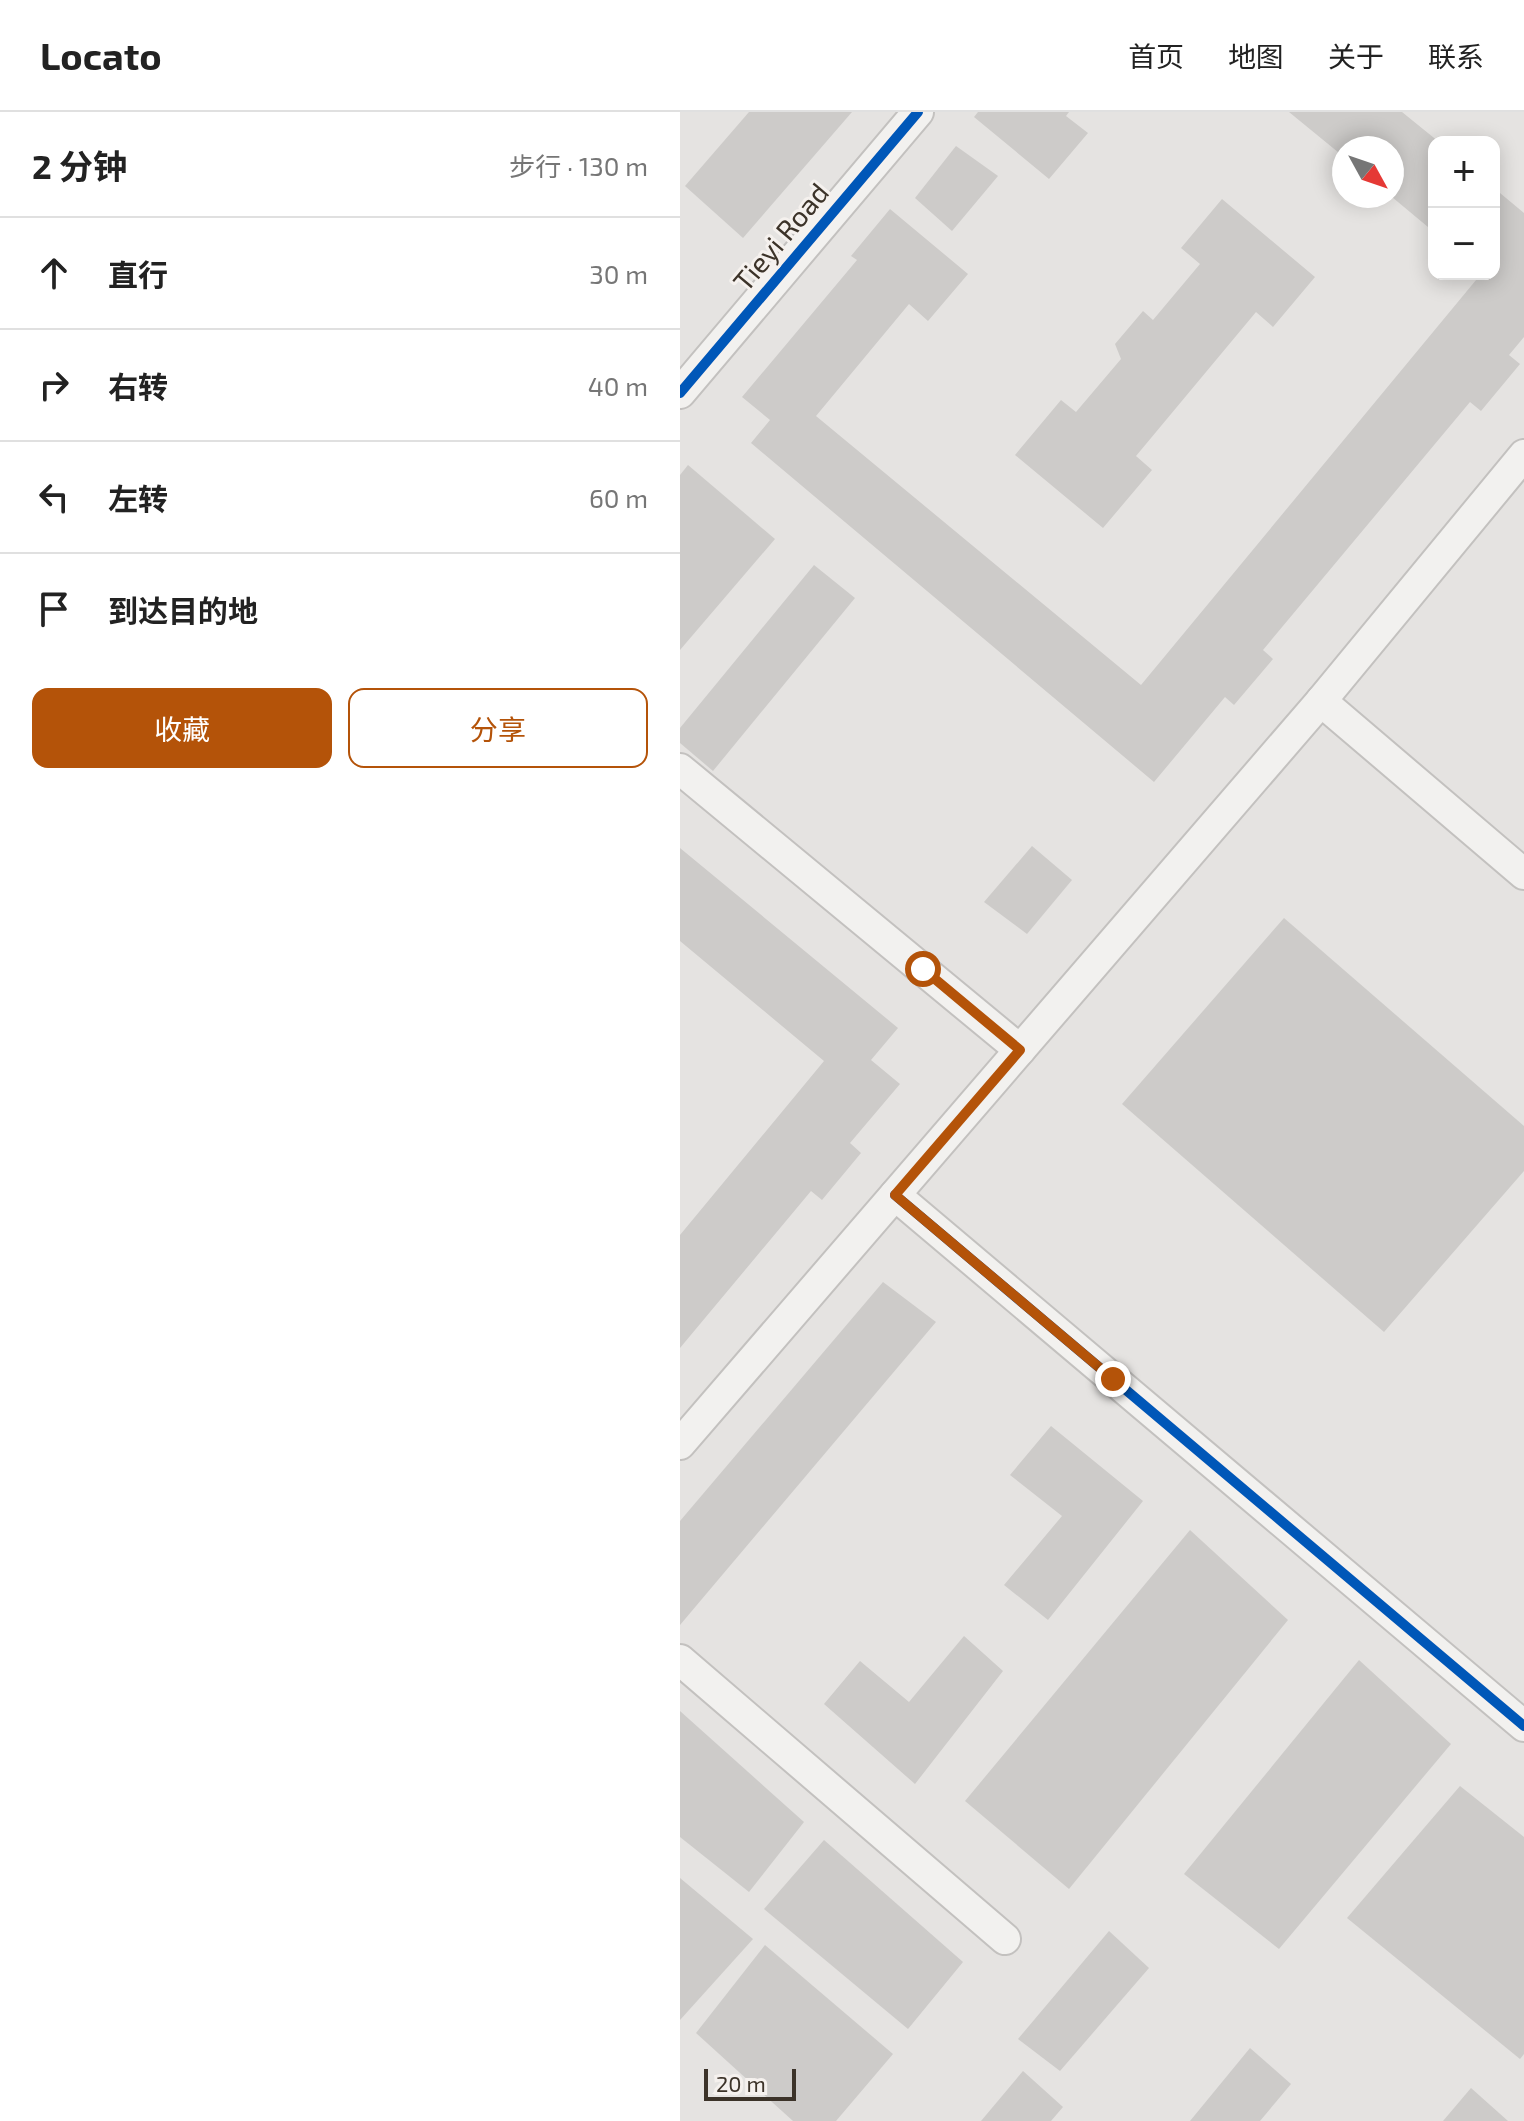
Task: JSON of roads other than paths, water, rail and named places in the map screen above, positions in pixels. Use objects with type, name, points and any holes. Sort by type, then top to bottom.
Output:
[{"type":"street","name":"Tieyi Road","points":[[680,393],[918,112]]},
{"type":"street","points":[[680,1444],[1321,701],[1524,455]]},
{"type":"street","points":[[1321,701],[1524,874]]},
{"type":"street","points":[[680,769],[1020,1050]]},
{"type":"street","points":[[895,1195],[1524,1726]]},
{"type":"street","points":[[680,1660],[1005,1939]]}]
